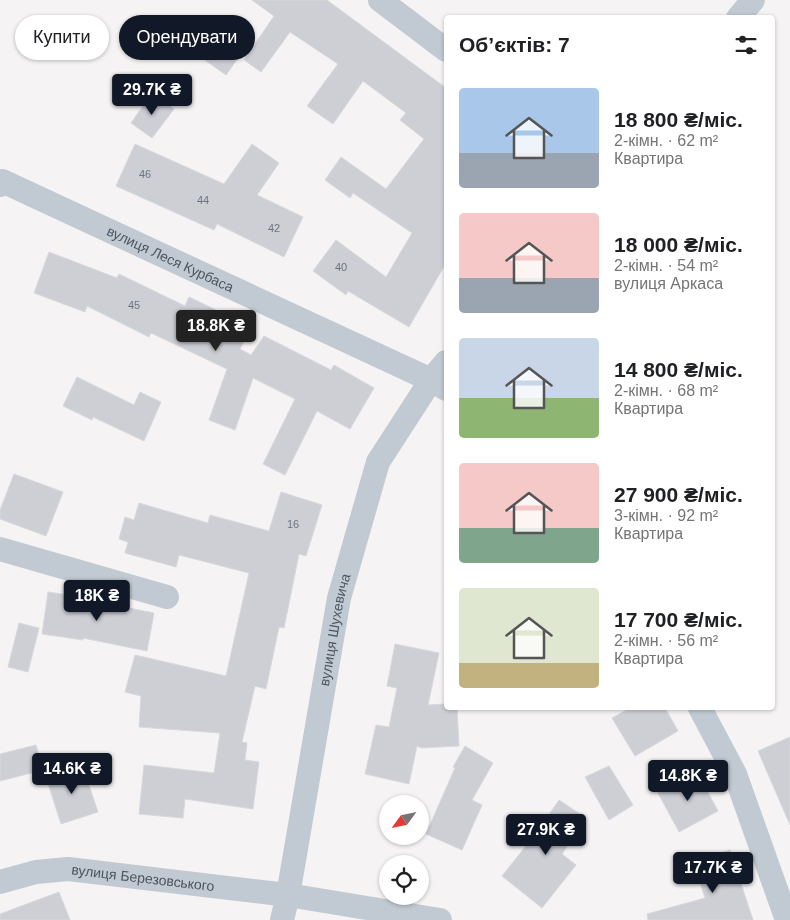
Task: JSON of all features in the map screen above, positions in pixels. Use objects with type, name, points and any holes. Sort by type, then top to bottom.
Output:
[{"type":"street","points":[[380,0],[444,48]]},
{"type":"street","points":[[740,15],[753,0]]},
{"type":"street","name":"вулиця Леся Курбаса","points":[[1,183],[439,384]]},
{"type":"street","name":"вулиця Шухевича","points":[[282,920],[288,895],[339,598],[378,462],[439,384],[444,368]]},
{"type":"street","points":[[0,549],[167,597]]},
{"type":"street","points":[[701,710],[735,774],[787,920]]},
{"type":"street","name":"вулиця Березовського","points":[[0,882],[36,872],[68,869],[288,895],[440,920]]},
{"type":"building","points":[[252,0],[327,0],[444,87],[444,266],[409,327],[348,291],[346,295],[313,271],[336,240],[386,277],[412,233],[353,193],[350,198],[325,180],[341,157],[386,189],[424,139],[400,120],[406,113],[363,81],[333,124],[307,106],[338,64],[290,32],[261,72],[244,60],[255,60],[255,44],[274,16]]},
{"type":"building","points":[[205,60],[237,60],[226,75]]},
{"type":"building","points":[[152,93],[174,109],[152,138],[131,123]]},
{"type":"building","points":[[135,144],[224,184],[252,144],[279,163],[257,195],[303,217],[284,257],[217,224],[214,230],[116,186]]},
{"type":"building","points":[[49,252],[117,278],[119,274],[185,306],[189,297],[241,322],[240,324],[250,329],[240,349],[251,355],[264,336],[331,370],[334,365],[374,388],[350,429],[317,411],[285,475],[263,464],[295,399],[253,378],[235,430],[209,420],[227,369],[151,333],[149,337],[87,306],[85,312],[34,293]]},
{"type":"building","points":[[77,377],[134,405],[140,392],[161,402],[144,441],[93,417],[92,420],[63,406]]},
{"type":"building","points":[[14,474],[63,492],[46,536],[0,519],[0,510]]},
{"type":"building","points":[[281,492],[322,505],[306,556],[299,554],[284,628],[279,627],[266,689],[255,686],[242,742],[247,743],[245,760],[259,762],[253,809],[185,799],[183,818],[139,814],[144,765],[214,773],[220,733],[139,727],[141,696],[125,692],[135,655],[226,676],[249,573],[179,555],[176,567],[125,553],[128,542],[119,539],[125,517],[134,520],[139,503],[208,523],[210,515],[269,531]]},
{"type":"building","points":[[48,592],[89,598],[89,600],[154,613],[147,651],[83,638],[83,640],[42,634]]},
{"type":"building","points":[[19,623],[39,628],[28,672],[8,667]]},
{"type":"building","points":[[395,644],[439,653],[428,705],[444,704],[444,710],[457,710],[459,746],[421,748],[417,746],[409,784],[365,774],[376,725],[389,727],[397,688],[387,686]]},
{"type":"building","points":[[626,710],[666,710],[678,731],[635,756],[612,718]]},
{"type":"building","points":[[790,737],[790,825],[758,751]]},
{"type":"building","points":[[36,745],[43,770],[0,781],[0,754]]},
{"type":"building","points":[[465,746],[493,763],[472,800],[482,805],[462,850],[429,835],[429,827],[455,768],[453,767]]},
{"type":"building","points":[[82,765],[98,812],[61,824],[46,777]]},
{"type":"building","points":[[609,766],[633,805],[609,820],[585,777]]},
{"type":"building","points":[[697,772],[718,811],[679,832],[658,793]]},
{"type":"building","points":[[559,800],[586,818],[562,854],[576,865],[542,908],[502,876],[537,832]]},
{"type":"building","points":[[730,850],[753,920],[648,920],[647,914],[705,898],[693,861]]},
{"type":"building","points":[[59,892],[70,920],[0,920],[0,914]]}]
